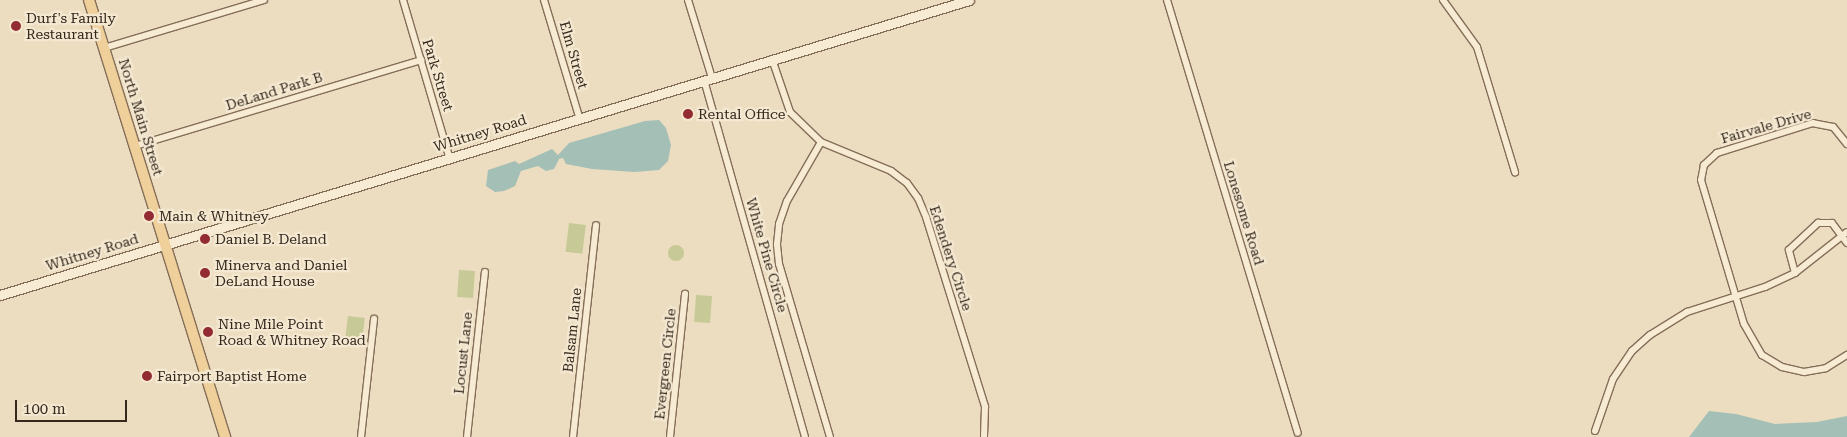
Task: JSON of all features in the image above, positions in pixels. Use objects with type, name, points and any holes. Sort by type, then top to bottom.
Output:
[{"type":"main road","name":"North Main Street","points":[[90,0],[225,437]]},
{"type":"main road","name":"Whitney Road","points":[[0,295],[449,156],[969,0]]},
{"type":"street","points":[[104,48],[264,0]]},
{"type":"street","name":"Park Street","points":[[403,0],[449,156]]},
{"type":"street","name":"Elm Street","points":[[544,0],[579,117]]},
{"type":"street","name":"White Pine Circle","points":[[688,0],[806,437]]},
{"type":"street","name":"Lonesome Road","points":[[1167,0],[1298,433]]},
{"type":"street","points":[[1443,0],[1477,47],[1515,172]]},
{"type":"street","name":"Edendery Circle","points":[[772,59],[790,112],[820,142],[891,171],[906,183],[918,198],[926,217],[984,407],[984,437]]},
{"type":"street","name":"DeLand Park B","points":[[135,146],[421,60]]},
{"type":"street","name":"Fairvale Drive","points":[[1847,144],[1833,127],[1812,123],[1723,151],[1707,161],[1701,175],[1701,184],[1735,296],[1750,337],[1772,362],[1794,370],[1815,371],[1847,355]]},
{"type":"street","points":[[820,142],[787,200],[779,224],[777,244],[779,264],[830,437]]},
{"type":"street","points":[[1795,273],[1789,250],[1818,224],[1832,223],[1845,234],[1847,243]]},
{"type":"street","name":"Balsam Lane","points":[[573,437],[596,225]]},
{"type":"street","points":[[1595,430],[1613,379],[1632,351],[1676,317],[1795,273],[1845,234]]},
{"type":"street","name":"Locust Lane","points":[[467,437],[485,272]]},
{"type":"street","name":"Evergreen Circle","points":[[670,437],[685,294]]},
{"type":"street","points":[[361,437],[374,319]]},
{"type":"green space","points":[[569,223],[586,225],[582,254],[565,252]]},
{"type":"green space","points":[[676,245],[682,247],[684,253],[682,259],[676,261],[670,259],[668,253],[670,247]]},
{"type":"green space","points":[[459,270],[475,271],[473,298],[457,297]]},
{"type":"green space","points":[[696,295],[712,296],[710,323],[694,322]]},
{"type":"green space","points":[[348,316],[365,318],[362,345],[345,343]]},
{"type":"shaded area","points":[[659,120],[666,128],[671,145],[668,161],[659,170],[634,172],[592,169],[566,164],[563,158],[559,159],[554,169],[546,171],[538,166],[521,171],[515,186],[504,191],[495,192],[486,186],[488,170],[515,161],[519,164],[552,149],[558,155],[569,143],[645,121]]},
{"type":"shaded area","points":[[1709,411],[1736,414],[1775,424],[1817,422],[1847,416],[1847,437],[1689,437]]},
{"type":"place","name":"Durf's Family Restaurant","points":[[16,26]]},
{"type":"place","name":"Rental Office","points":[[688,114]]},
{"type":"place","name":"Main & Whitney","points":[[149,216]]},
{"type":"place","name":"Daniel B. Deland","points":[[205,239]]},
{"type":"place","name":"Minerva and Daniel DeLand House","points":[[205,273]]},
{"type":"place","name":"Nine Mile Point Road & Whitney Road","points":[[208,332]]},
{"type":"place","name":"Fairport Baptist Home","points":[[147,376]]}]
